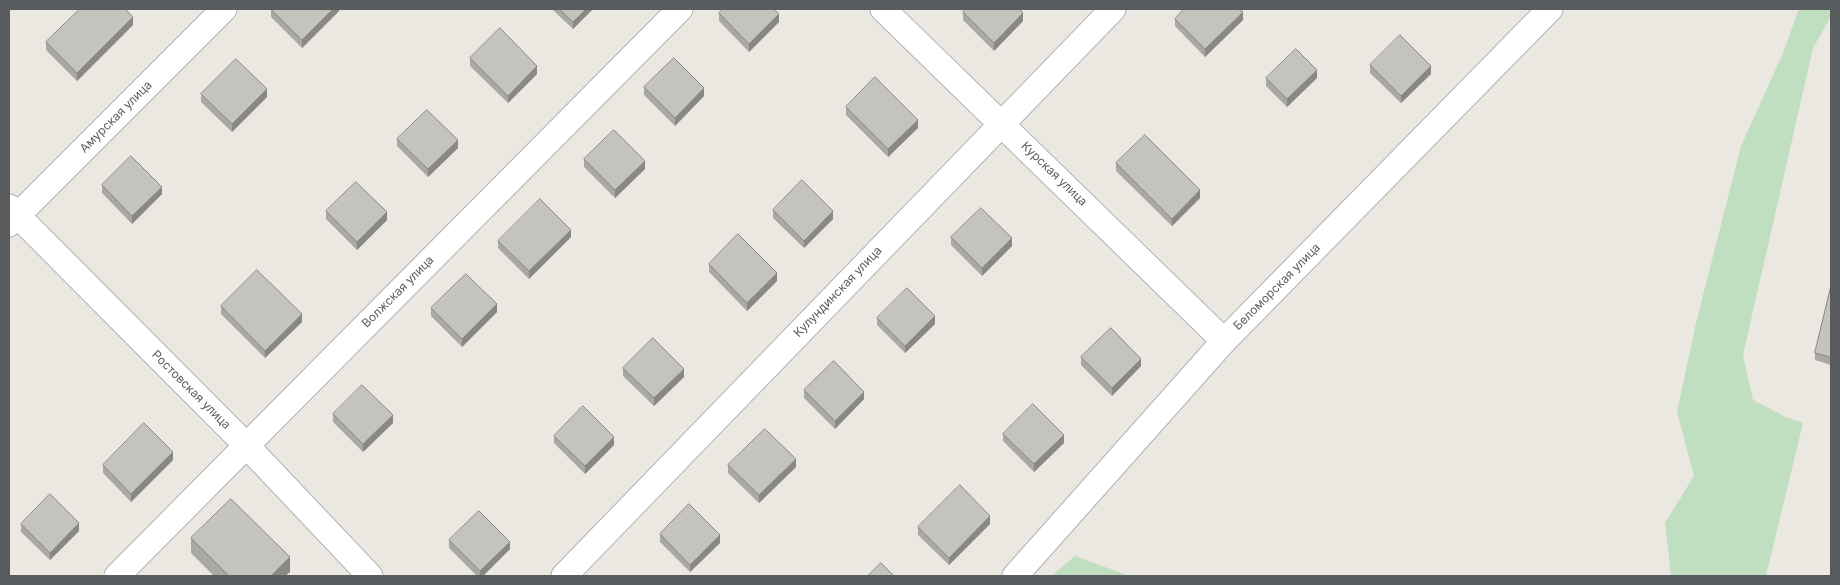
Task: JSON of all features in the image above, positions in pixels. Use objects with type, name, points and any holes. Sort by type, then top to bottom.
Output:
[{"type":"street","name":"Амурская улица","points":[[12,216],[224,9]]},
{"type":"street","name":"Волжская улица","points":[[117,576],[680,9]]},
{"type":"street","name":"Курская улица","points":[[883,9],[1224,341]]},
{"type":"street","name":"Кулундинская улица","points":[[564,576],[1113,9]]},
{"type":"street","name":"Беломорская улица","points":[[1015,576],[1224,341],[1550,9]]},
{"type":"street","name":"Ростовская улица","points":[[12,216],[246,445],[370,576]]},
{"type":"green space","points":[[1799,9],[1831,9],[1831,16],[1813,48],[1743,355],[1753,400],[1786,417],[1803,423],[1766,576],[1671,576],[1665,523],[1694,476],[1677,412],[1696,323],[1741,146],[1783,53]]},
{"type":"green space","points":[[1075,556],[1124,574],[1123,576],[1051,576]]},
{"type":"building","points":[[80,9],[125,9],[133,17],[77,73],[46,42]]},
{"type":"building","points":[[271,9],[333,9],[302,40]]},
{"type":"building","points":[[560,9],[586,9],[573,22]]},
{"type":"building","points":[[723,9],[774,9],[779,14],[749,44],[719,13]]},
{"type":"building","points":[[966,9],[1019,9],[1023,13],[994,43],[963,12]]},
{"type":"building","points":[[1184,9],[1239,9],[1243,12],[1205,49],[1175,19]]},
{"type":"building","points":[[500,28],[537,66],[508,96],[470,58]]},
{"type":"building","points":[[1400,35],[1431,66],[1401,96],[1370,65]]},
{"type":"building","points":[[1296,49],[1317,70],[1287,99],[1266,78]]},
{"type":"building","points":[[674,58],[704,88],[675,118],[644,87]]},
{"type":"building","points":[[236,59],[267,89],[232,124],[201,94]]},
{"type":"building","points":[[875,77],[918,120],[888,149],[846,107]]},
{"type":"building","points":[[427,110],[458,140],[428,169],[397,139]]},
{"type":"building","points":[[614,130],[645,161],[615,190],[584,159]]},
{"type":"building","points":[[1145,135],[1200,190],[1172,219],[1116,163]]},
{"type":"building","points":[[131,156],[162,187],[132,216],[102,185]]},
{"type":"building","points":[[802,180],[833,211],[804,241],[773,210]]},
{"type":"building","points":[[356,182],[387,212],[357,242],[326,211]]},
{"type":"building","points":[[540,199],[571,230],[529,271],[498,241]]},
{"type":"building","points":[[981,208],[1012,238],[982,268],[951,237]]},
{"type":"building","points":[[738,234],[777,273],[747,303],[709,264]]},
{"type":"building","points":[[257,270],[302,314],[265,351],[221,306]]},
{"type":"building","points":[[466,274],[497,304],[462,339],[431,308]]},
{"type":"building","points":[[1831,286],[1831,357],[1815,353]]},
{"type":"building","points":[[907,288],[935,316],[905,346],[877,318]]},
{"type":"building","points":[[1111,328],[1141,359],[1112,388],[1081,357]]},
{"type":"building","points":[[653,338],[684,369],[654,398],[623,368]]},
{"type":"building","points":[[834,361],[864,392],[835,421],[804,390]]},
{"type":"building","points":[[362,385],[393,415],[363,444],[333,414]]},
{"type":"building","points":[[1033,404],[1064,435],[1034,464],[1003,434]]},
{"type":"building","points":[[583,406],[614,437],[585,466],[554,436]]},
{"type":"building","points":[[144,423],[173,452],[131,494],[103,465]]},
{"type":"building","points":[[765,429],[796,459],[759,495],[728,465]]},
{"type":"building","points":[[960,485],[990,516],[949,558],[918,527]]},
{"type":"building","points":[[50,494],[79,523],[50,553],[21,524]]},
{"type":"building","points":[[231,499],[290,557],[271,576],[229,576],[191,538]]},
{"type":"building","points":[[689,504],[720,535],[690,565],[660,534]]},
{"type":"building","points":[[479,511],[510,542],[480,571],[449,540]]},
{"type":"building","points":[[881,563],[894,576],[868,576]]}]
